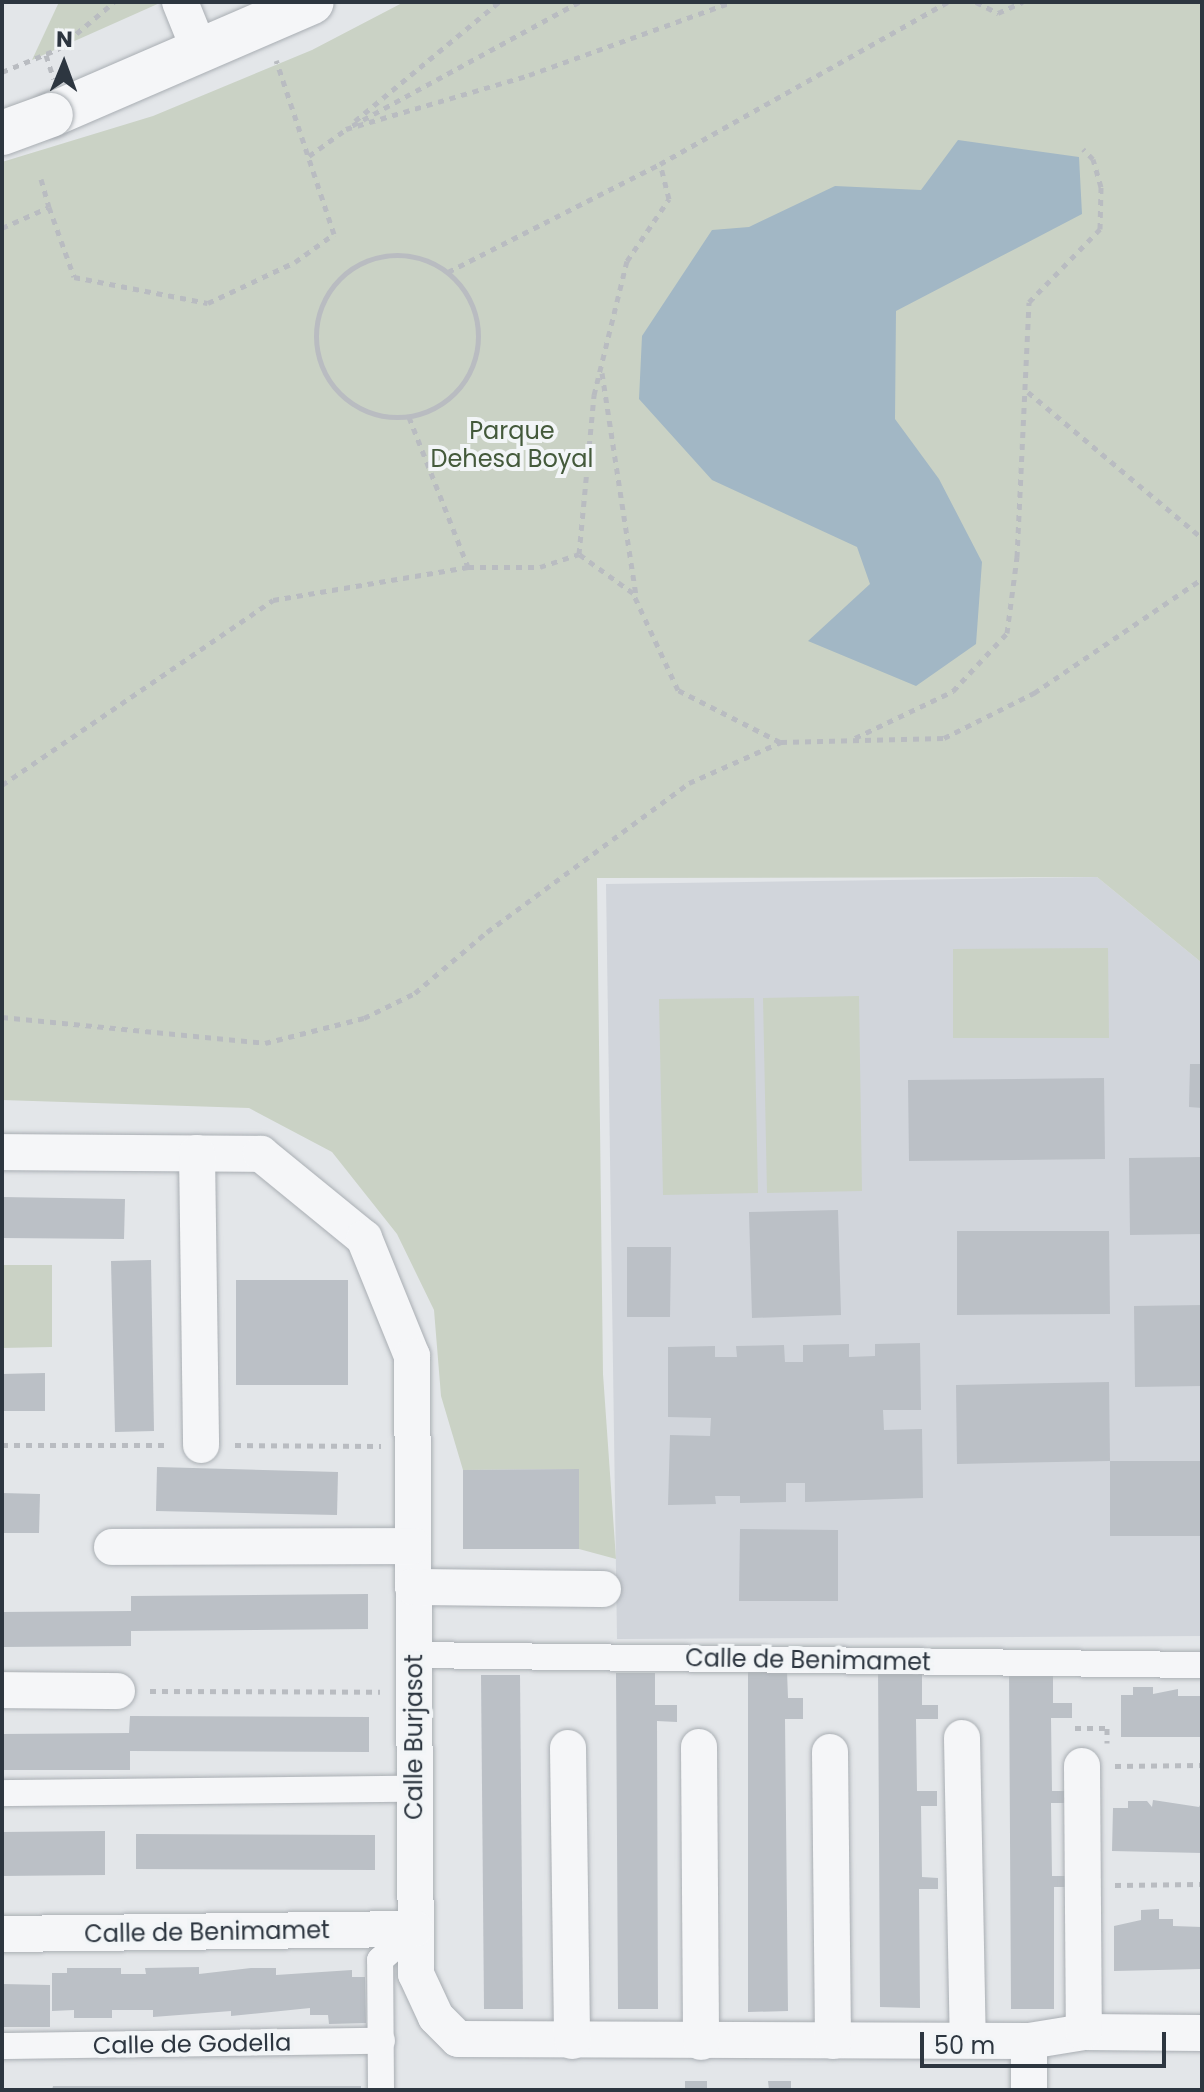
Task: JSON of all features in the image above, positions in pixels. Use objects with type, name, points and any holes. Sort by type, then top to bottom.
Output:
[{"type":"street","points":[[2,133],[186,18],[271,2]]},
{"type":"street","points":[[2,108],[48,104],[312,2]]},
{"type":"street","name":"Calle Burjasot","points":[[2,1152],[261,1154],[364,1238],[412,1356],[415,1929]]},
{"type":"street","points":[[197,1153],[201,1445]]},
{"type":"street","points":[[112,1547],[413,1546]]},
{"type":"street","points":[[413,1587],[603,1589]]},
{"type":"street","name":"Calle de Benimamet","points":[[414,1655],[1202,1665]]},
{"type":"street","points":[[2,1690],[117,1691]]},
{"type":"street","points":[[962,1738],[968,2038]]},
{"type":"street","points":[[699,1747],[701,2042]]},
{"type":"street","points":[[568,1748],[572,2041]]},
{"type":"street","points":[[830,1752],[833,2041]]},
{"type":"street","points":[[1082,1766],[1084,2032]]},
{"type":"street","points":[[2,1793],[414,1789]]},
{"type":"street","points":[[415,1929],[420,1990],[436,2017],[458,2039],[701,2042],[968,2038],[1029,2041],[1084,2032],[1202,2033]]},
{"type":"street","points":[[381,2090],[380,1960],[415,1929]]},
{"type":"street","name":"Calle de Benimamet","points":[[2,1934],[415,1929]]},
{"type":"street","name":"Calle de Godella","points":[[2,2046],[382,2041]]},
{"type":"street","points":[[1029,2041],[1029,2090]]},
{"type":"path","points":[[2,72],[58,49],[114,2]]},
{"type":"path","points":[[309,156],[499,2]]},
{"type":"path","points":[[346,129],[579,2]]},
{"type":"path","points":[[346,129],[529,75],[732,2]]},
{"type":"path","points":[[448,272],[660,164],[947,2]]},
{"type":"path","points":[[976,2],[998,13],[1023,2]]},
{"type":"path","points":[[41,179],[74,277],[208,303],[295,262],[334,234],[276,60]]},
{"type":"path","points":[[850,741],[953,691],[1007,633],[1027,392],[1029,302],[1100,229],[1101,187],[1093,159],[1083,149]]},
{"type":"path","points":[[579,554],[601,369],[627,261],[669,199],[660,164]]},
{"type":"path","points":[[2,228],[49,207]]},
{"type":"path","points":[[398,255],[424,259],[448,272],[466,292],[477,317],[479,344],[472,370],[457,393],[435,409],[409,417],[382,417],[357,407],[336,391],[319,355],[318,315],[330,291],[348,272],[371,259],[398,255]]},
{"type":"path","points":[[601,369],[636,601],[678,690],[781,742]]},
{"type":"path","points":[[1027,392],[1202,538]]},
{"type":"path","points":[[409,417],[468,567]]},
{"type":"path","points":[[2,785],[273,600],[468,567],[540,567],[579,554]]},
{"type":"path","points":[[579,554],[636,601]]},
{"type":"path","points":[[2,1017],[265,1043],[364,1018],[415,993],[487,932],[689,783],[781,742],[944,738],[1034,693],[1202,579]]},
{"type":"path","points":[[117,1691],[414,1692]]},
{"type":"path","points":[[1082,1766],[1202,1765]]},
{"type":"path","points":[[1082,1885],[1202,1884]]},
{"type":"shaded area","points":[[1097,877],[1202,963],[1202,1636],[617,1639],[606,884]]},
{"type":"green space","points":[[59,2],[162,2],[32,60]]},
{"type":"green space","name":"Parque Dehesa Boyal","points":[[404,2],[1202,2],[1202,963],[1097,877],[597,878],[603,1374],[616,1559],[579,1549],[579,1469],[463,1470],[441,1396],[434,1310],[397,1234],[332,1152],[249,1108],[2,1100],[2,162],[153,116],[312,50]]},
{"type":"green space","points":[[1108,948],[1109,1038],[953,1038],[953,949]]},
{"type":"green space","points":[[859,996],[862,1191],[767,1193],[763,998]]},
{"type":"green space","points":[[754,998],[758,1193],[663,1195],[659,999]]},
{"type":"green space","points":[[2,1265],[52,1265],[52,1347],[2,1348]]},
{"type":"water","points":[[958,140],[1079,157],[1082,214],[896,311],[895,419],[939,479],[982,562],[976,644],[916,686],[808,641],[870,584],[857,547],[712,480],[639,399],[642,336],[712,230],[749,227],[835,186],[921,190]]},
{"type":"building","points":[[1190,1064],[1202,1064],[1202,1108],[1189,1107]]},
{"type":"building","points":[[1104,1078],[1105,1159],[909,1161],[908,1080]]},
{"type":"building","points":[[1202,1157],[1202,1234],[1130,1235],[1129,1158]]},
{"type":"building","points":[[2,1197],[125,1199],[124,1239],[2,1238]]},
{"type":"building","points":[[838,1210],[841,1315],[752,1318],[749,1212]]},
{"type":"building","points":[[957,1231],[1109,1231],[1110,1314],[957,1315]]},
{"type":"building","points":[[627,1247],[671,1247],[670,1317],[627,1317]]},
{"type":"building","points":[[151,1260],[154,1431],[115,1432],[111,1261]]},
{"type":"building","points":[[236,1280],[348,1280],[348,1385],[236,1385]]},
{"type":"building","points":[[1202,1305],[1202,1386],[1135,1387],[1134,1306]]},
{"type":"building","points":[[920,1343],[921,1410],[883,1410],[884,1430],[922,1429],[923,1498],[805,1502],[805,1483],[786,1483],[786,1502],[740,1503],[740,1496],[715,1496],[716,1504],[668,1505],[670,1435],[710,1436],[711,1418],[668,1417],[668,1347],[715,1346],[715,1357],[737,1357],[736,1346],[784,1345],[785,1362],[803,1362],[803,1345],[849,1344],[849,1357],[875,1356],[875,1344]]},
{"type":"building","points":[[45,1373],[45,1411],[2,1411],[2,1374]]},
{"type":"building","points":[[1109,1382],[1110,1461],[957,1464],[956,1385]]},
{"type":"building","points":[[1110,1461],[1202,1461],[1202,1536],[1110,1536]]},
{"type":"building","points":[[157,1467],[338,1472],[337,1515],[156,1511]]},
{"type":"building","points":[[579,1469],[579,1549],[463,1549],[463,1470]]},
{"type":"building","points":[[2,1493],[40,1494],[39,1533],[2,1533]]},
{"type":"building","points":[[740,1529],[838,1530],[838,1601],[739,1601]]},
{"type":"building","points":[[368,1594],[368,1629],[131,1631],[131,1646],[2,1647],[2,1612],[131,1611],[131,1596]]},
{"type":"building","points":[[922,1667],[922,1705],[938,1705],[938,1719],[916,1719],[917,1791],[937,1791],[937,1806],[921,1806],[922,1877],[938,1878],[938,1889],[919,1889],[920,2008],[880,2007],[878,1668]]},
{"type":"building","points":[[1009,1668],[1053,1668],[1053,1703],[1072,1703],[1072,1718],[1051,1718],[1052,1791],[1066,1791],[1065,1803],[1051,1803],[1052,1876],[1071,1876],[1071,1887],[1054,1887],[1054,2009],[1011,2009]]},
{"type":"building","points":[[748,1671],[787,1671],[788,1698],[803,1698],[803,1719],[785,1719],[788,2011],[748,2012]]},
{"type":"building","points":[[616,1673],[655,1673],[655,1705],[677,1705],[677,1722],[657,1721],[658,2009],[618,2009]]},
{"type":"building","points":[[481,1675],[520,1675],[523,2009],[484,2009]]},
{"type":"building","points":[[1133,1687],[1153,1687],[1153,1694],[1178,1689],[1178,1696],[1202,1696],[1202,1737],[1121,1737],[1121,1695],[1133,1695]]},
{"type":"building","points":[[130,1716],[369,1717],[369,1752],[130,1751],[130,1770],[2,1770],[2,1734],[129,1733]]},
{"type":"building","points":[[1153,1800],[1199,1807],[1202,1801],[1202,1853],[1112,1851],[1113,1808],[1128,1808],[1128,1801],[1147,1801],[1152,1807]]},
{"type":"building","points":[[105,1831],[105,1875],[2,1876],[2,1832]]},
{"type":"building","points":[[136,1834],[375,1835],[375,1870],[136,1869]]},
{"type":"building","points":[[1159,1909],[1159,1919],[1173,1919],[1173,1926],[1202,1927],[1202,1969],[1114,1971],[1114,1926],[1141,1920],[1141,1910]]},
{"type":"building","points":[[199,1967],[199,1974],[251,1968],[276,1968],[276,1975],[352,1970],[352,1977],[365,1977],[366,2023],[329,2024],[328,2015],[310,2015],[310,2008],[231,2016],[231,2011],[153,2017],[153,2010],[112,2010],[112,2018],[74,2018],[74,2010],[52,2011],[52,1973],[67,1973],[67,1968],[121,1968],[121,1974],[146,1974],[145,1968]]},
{"type":"building","points":[[2,1984],[50,1985],[50,2027],[2,2027]]},
{"type":"building","points":[[685,2081],[707,2081],[707,2090],[685,2090]]},
{"type":"building","points":[[768,2081],[791,2081],[791,2090],[769,2090]]},
{"type":"building","points":[[53,2086],[361,2086],[361,2090],[52,2090]]}]
